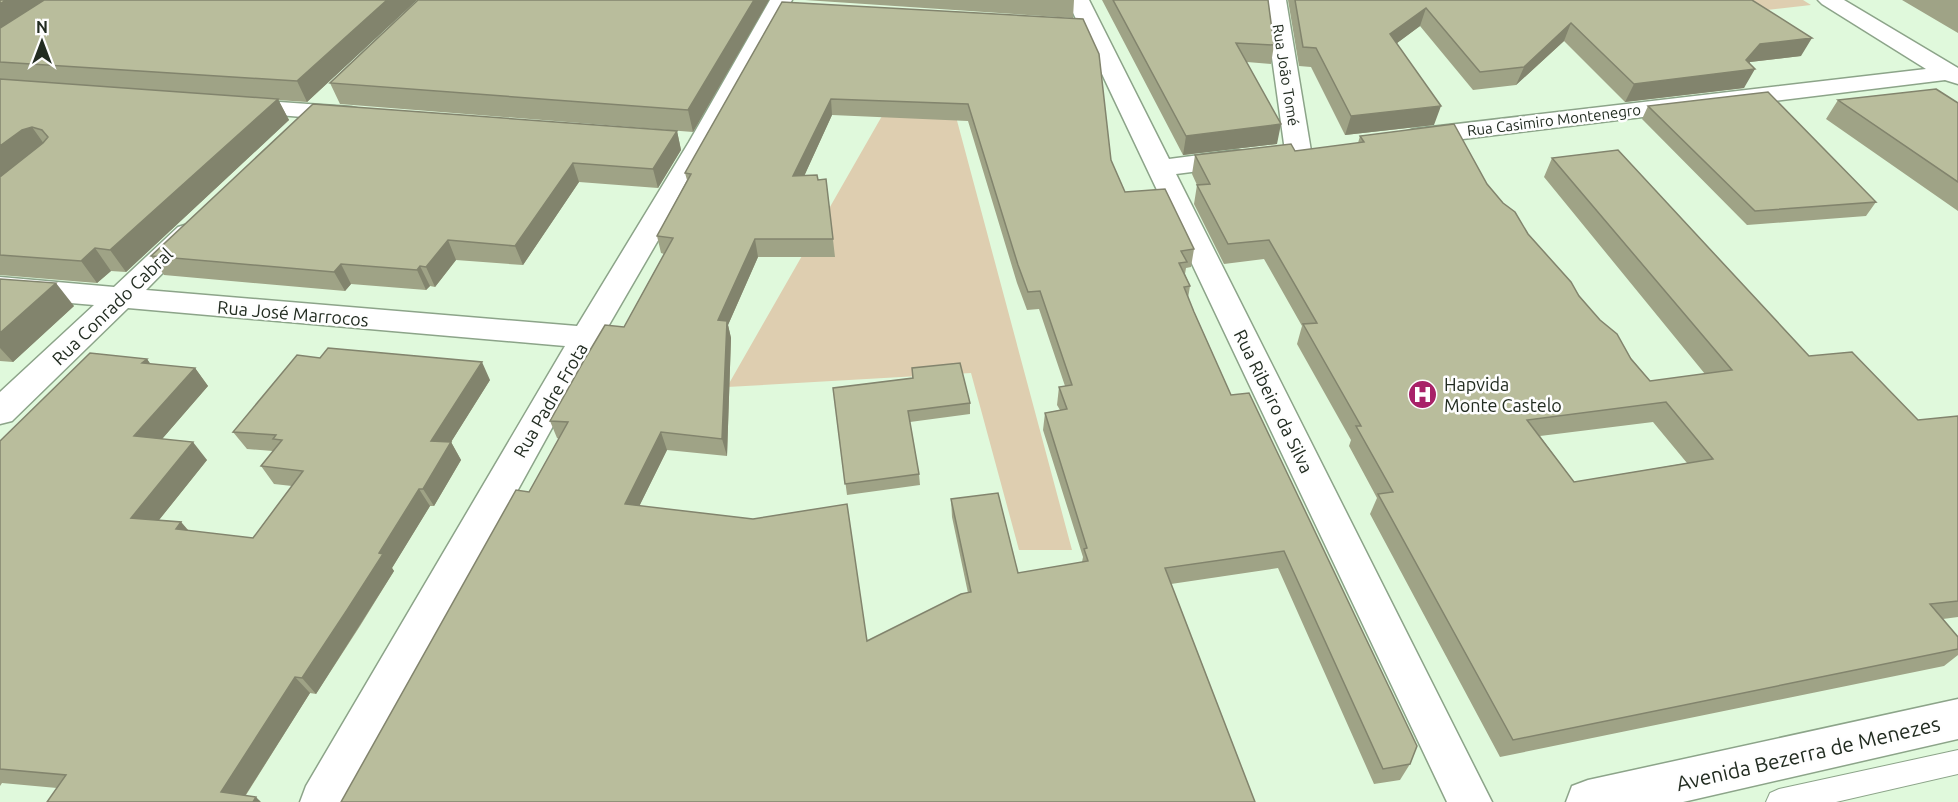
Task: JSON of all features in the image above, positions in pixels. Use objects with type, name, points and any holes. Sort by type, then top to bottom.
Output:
[{"type":"street","name":"Rua Ribeiro da Silva","points":[[1078,0],[1079,26],[1159,168],[1470,802]]},
{"type":"street","name":"Rua João Tomé","points":[[1159,168],[1289,152],[1275,0]]},
{"type":"street","points":[[1829,0],[1953,76]]},
{"type":"street","name":"Rua Padre Frota","points":[[322,802],[586,337],[689,141],[785,7]]},
{"type":"street","name":"Rua Casimiro Montenegro","points":[[1390,140],[1953,76]]},
{"type":"street","points":[[295,132],[336,92]]},
{"type":"street","points":[[215,105],[379,117]]},
{"type":"street","name":"Rua Conrado Cabral","points":[[0,412],[209,214]]},
{"type":"street","name":"Rua José Marrocos","points":[[0,287],[119,299],[586,337]]},
{"type":"street","name":"Avenida Bezerra de Menezes","points":[[1588,802],[1958,719]]},
{"type":"lane","points":[[1779,802],[1958,762]]},
{"type":"shaded area","points":[[1752,0],[1803,0],[1811,5],[1767,10]]},
{"type":"shaded area","points":[[944,72],[1072,550],[1019,550],[971,373],[727,387],[906,74]]},
{"type":"building","points":[[44,0],[387,0],[297,81],[0,62],[0,28]]},
{"type":"building","points":[[418,0],[754,0],[688,110],[330,83]]},
{"type":"building","points":[[1113,0],[1268,0],[1274,45],[1236,43],[1281,124],[1186,136]]},
{"type":"building","points":[[1295,0],[1752,0],[1812,38],[1760,44],[1746,60],[1755,69],[1634,84],[1571,23],[1524,67],[1480,72],[1426,8],[1390,34],[1441,106],[1351,116],[1316,48],[1303,47]]},
{"type":"building","points":[[782,2],[1083,19],[1099,54],[1111,160],[1125,192],[1165,189],[1194,249],[1181,251],[1187,262],[1179,263],[1190,286],[1184,287],[1194,312],[1231,395],[1249,393],[1417,746],[1410,764],[1383,769],[1284,551],[1165,568],[1255,802],[341,802],[516,490],[529,492],[568,422],[550,421],[586,357],[605,325],[624,327],[673,238],[657,236],[691,174],[685,173]],"holes":[[[831,99],[968,104],[1018,265],[1028,292],[1040,291],[1072,385],[1059,387],[1067,409],[1045,413],[1087,548],[1084,549],[1088,561],[1018,573],[998,493],[951,499],[971,592],[961,594],[867,641],[847,504],[753,519],[625,504],[661,432],[722,439],[727,321],[718,320],[755,239],[833,239],[826,179],[818,180],[817,175],[793,176]]]},
{"type":"building","points":[[0,79],[278,99],[110,250],[95,248],[81,261],[0,255],[0,177],[48,137],[42,130],[32,127],[22,130],[0,146]]},
{"type":"building","points":[[1936,89],[1958,103],[1958,182],[1838,100]]},
{"type":"building","points":[[1768,92],[1876,202],[1755,211],[1648,106]]},
{"type":"building","points":[[313,104],[677,131],[653,169],[573,163],[515,246],[448,240],[426,267],[420,266],[417,270],[341,264],[334,272],[151,256]]},
{"type":"building","points":[[1454,124],[1487,184],[1503,203],[1515,212],[1528,234],[1571,282],[1579,296],[1600,320],[1617,334],[1631,359],[1650,381],[1732,370],[1552,158],[1618,150],[1809,356],[1852,352],[1918,420],[1958,416],[1958,601],[1930,604],[1958,637],[1958,649],[1513,740],[1378,494],[1393,492],[1356,426],[1361,426],[1303,324],[1317,323],[1269,240],[1228,244],[1197,185],[1210,184],[1195,155],[1291,144],[1295,151],[1364,142],[1360,136]],"holes":[[[1666,402],[1713,459],[1574,482],[1527,420]]]},
{"type":"building","points":[[0,279],[56,283],[0,333]]},
{"type":"building","points":[[328,348],[482,362],[431,441],[451,442],[423,489],[419,489],[379,553],[383,554],[302,678],[295,677],[221,792],[256,797],[253,802],[47,802],[66,775],[0,769],[0,441],[90,353],[147,359],[142,363],[195,368],[134,436],[193,442],[131,518],[181,522],[176,529],[253,538],[303,471],[261,466],[282,440],[273,439],[276,435],[233,432],[297,355],[320,358]]},
{"type":"building","points":[[960,363],[970,403],[908,411],[919,474],[845,484],[833,388],[913,378],[912,368]]},
{"type":"place","name":"Hapvida Monte Castelo","points":[[1423,394]]}]
